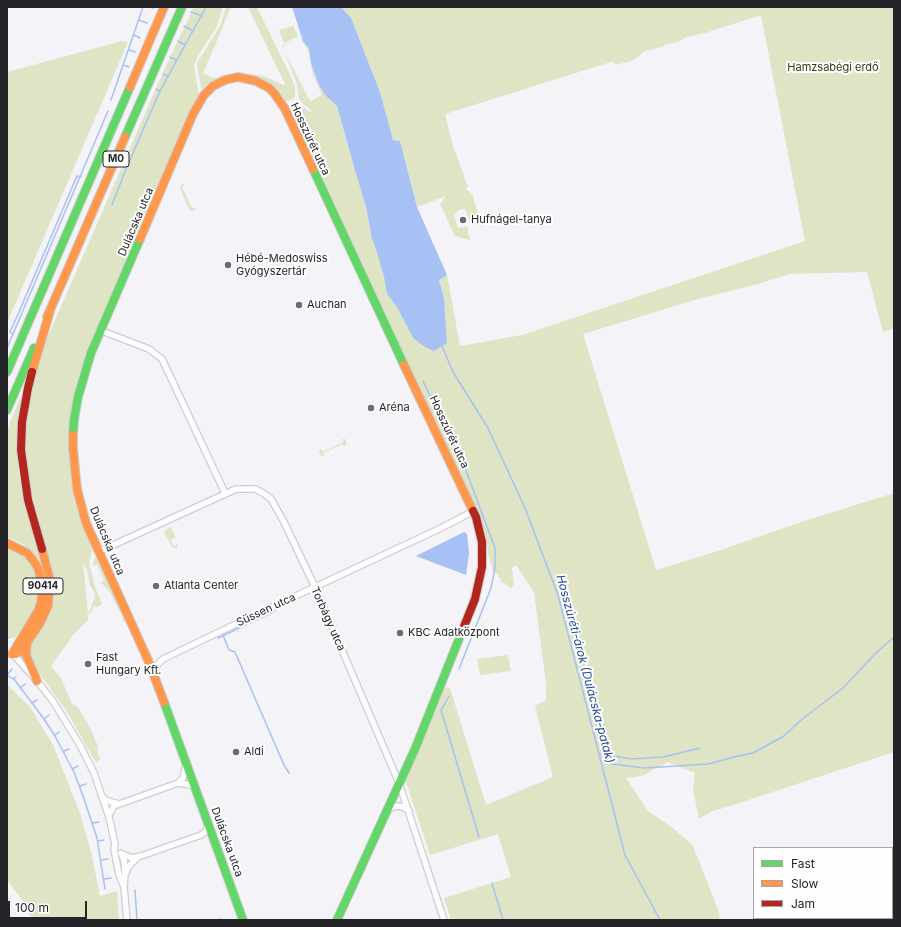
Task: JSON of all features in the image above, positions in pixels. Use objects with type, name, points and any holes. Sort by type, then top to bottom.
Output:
[{"type":"main road","name":"M0","points":[[7,372],[164,7]]},
{"type":"main road","name":"M0","points":[[7,410],[182,7]]},
{"type":"main road","name":"Dulácska utca","points":[[243,920],[154,676],[132,623],[86,524],[80,501],[74,460],[73,436],[78,397],[91,354],[189,122],[204,95],[213,86],[220,82],[231,78],[243,78],[263,84],[274,93],[280,101]]},
{"type":"main road","name":"Hosszúrét utca","points":[[280,101],[474,511],[480,531],[483,554],[482,568],[475,599],[428,716],[399,783]]},
{"type":"main road","points":[[9,648],[20,651],[24,640],[44,616],[48,606],[50,590],[47,566],[28,500],[22,464],[21,434],[23,412],[28,388],[50,311]]},
{"type":"main road","points":[[7,365],[22,336]]},
{"type":"main road","name":"90414","points":[[7,543],[19,548],[33,560],[38,568],[43,587],[38,611],[24,640]]},
{"type":"main road","points":[[9,648],[24,640]]},
{"type":"main road","points":[[24,640],[26,655],[37,681]]},
{"type":"main road","points":[[337,920],[399,783]]},
{"type":"street","points":[[102,330],[148,349],[162,359],[226,493]]},
{"type":"street","name":"Torbágy utca","points":[[98,552],[236,489],[255,489],[271,499],[280,514],[315,587],[399,783],[444,920]]},
{"type":"street","name":"Süssen utca","points":[[154,676],[156,666],[163,659],[439,529],[474,511]]},
{"type":"street","points":[[9,648],[60,711],[94,773],[109,815],[119,875],[124,887]]},
{"type":"street","points":[[109,815],[114,806],[178,783],[183,778],[186,770],[186,761]]},
{"type":"street","points":[[178,783],[190,785],[196,789]]},
{"type":"street","points":[[102,796],[113,804],[121,804]]},
{"type":"street","points":[[388,810],[392,807],[399,806],[409,812]]},
{"type":"street","points":[[122,854],[132,858],[201,835],[205,832],[208,825]]},
{"type":"street","points":[[201,835],[207,836],[214,841]]},
{"type":"street","points":[[115,844],[122,854],[125,874],[124,887],[127,920]]},
{"type":"street","points":[[125,874],[128,867],[138,856]]},
{"type":"green space","points":[[194,7],[223,7],[216,28],[199,54],[194,65],[199,96],[190,112],[89,353],[71,443],[93,548],[89,562],[95,587],[102,604],[97,607],[94,606],[88,615],[88,620],[74,634],[51,666],[61,678],[72,704],[78,707],[89,726],[98,746],[97,752],[100,758],[98,762],[95,761],[66,710],[31,662],[29,646],[53,598],[27,477],[24,441],[25,411],[46,341],[165,68]],"holes":[[[83,563],[87,569],[90,586],[94,591],[95,598],[88,614]]]},
{"type":"green space","points":[[226,7],[231,7],[203,74],[214,78],[241,73],[263,76],[284,85],[285,84],[248,7],[257,7],[295,87],[295,96],[293,100],[285,101],[245,75],[202,91],[197,63],[220,26]]},
{"type":"green space","name":"Hamzsabégi erdő","points":[[341,7],[894,7],[894,328],[883,332],[867,272],[789,274],[758,284],[698,299],[583,334],[656,570],[894,493],[894,752],[710,812],[699,819],[693,789],[695,773],[668,762],[642,776],[626,778],[648,811],[674,829],[693,846],[719,912],[720,920],[451,920],[444,898],[511,877],[498,834],[430,855],[405,779],[443,687],[450,688],[486,805],[553,777],[535,706],[546,700],[546,683],[534,592],[516,565],[512,568],[514,585],[511,589],[505,583],[502,583],[497,573],[493,572],[479,516],[473,502],[354,252],[293,119],[295,108],[297,106],[310,112],[312,111],[299,100],[297,84],[284,50],[310,101],[322,95],[313,75],[308,50],[299,37],[303,41],[309,49],[311,63],[318,84],[324,94],[337,106],[366,207],[372,239],[384,277],[387,294],[397,307],[413,338],[447,343],[444,298],[439,280],[447,275],[460,346],[522,335],[805,241],[761,15],[705,33],[686,37],[678,42],[659,48],[645,51],[635,59],[628,62],[615,65],[614,61],[445,114],[453,146],[468,187],[466,189],[472,194],[482,226],[471,224],[465,209],[458,210],[454,216],[458,228],[467,227],[470,240],[455,236],[440,204],[446,196],[417,207],[400,141],[393,141],[380,92],[351,18]]},
{"type":"green space","points":[[293,26],[298,36],[284,43],[279,30]]},
{"type":"green space","points":[[122,41],[128,42],[7,323],[7,72]]},
{"type":"green space","points":[[182,183],[185,186],[182,187],[192,208],[196,208],[195,210],[192,211],[189,209],[180,188]]},
{"type":"green space","points":[[21,396],[18,469],[23,499],[36,541],[40,563],[24,545],[13,539],[7,538],[7,430]]},
{"type":"green space","points":[[342,439],[345,439],[347,442],[344,447],[343,444],[323,453],[324,456],[321,456],[319,452],[321,449],[323,452],[344,442]]},
{"type":"green space","points":[[171,527],[175,538],[171,540],[174,546],[177,544],[178,546],[176,549],[172,547],[164,531]]},
{"type":"green space","points":[[7,546],[18,551],[31,564],[39,583],[36,607],[16,637],[10,639],[7,639]]},
{"type":"green space","points":[[95,557],[98,558],[126,621],[122,615],[125,622],[122,621],[123,618],[110,592],[101,582],[104,580],[97,564],[93,566]]},
{"type":"green space","points":[[508,655],[511,671],[480,675],[477,659]]},
{"type":"green space","points":[[7,684],[30,707],[53,745],[80,813],[92,856],[100,896],[117,891],[119,920],[33,920],[20,897],[7,880]]},
{"type":"water","points":[[292,7],[341,7],[351,18],[380,92],[393,140],[400,141],[417,207],[447,275],[439,280],[444,298],[447,343],[434,351],[425,347],[413,338],[397,307],[387,294],[384,277],[372,239],[366,207],[337,106],[324,94],[318,83],[311,63],[309,49],[303,41]]},
{"type":"water","points":[[464,532],[467,534],[469,553],[466,575],[416,556]]},
{"type":"waterway","points":[[111,100],[143,7]]},
{"type":"waterway","points":[[149,7],[153,8]]},
{"type":"waterway","points":[[156,89],[160,91],[206,7]]},
{"type":"waterway","points":[[191,12],[202,16]]},
{"type":"waterway","points":[[139,20],[147,23]]},
{"type":"waterway","points":[[184,26],[193,31]]},
{"type":"waterway","points":[[134,35],[140,38]]},
{"type":"waterway","points":[[178,41],[185,45]]},
{"type":"waterway","points":[[129,50],[135,52]]},
{"type":"waterway","points":[[170,57],[176,60]]},
{"type":"waterway","points":[[123,65],[129,67]]},
{"type":"waterway","points":[[163,74],[168,76]]},
{"type":"waterway","points":[[112,205],[160,91]]},
{"type":"waterway","points":[[7,348],[108,111]]},
{"type":"waterway","points":[[13,334],[10,332],[77,176],[81,177]]},
{"type":"waterway","name":"Hosszúréti-árok (Dulácska-patak)","points":[[442,346],[453,372],[488,428],[525,508],[558,595],[625,855],[660,920]]},
{"type":"waterway","points":[[423,381],[465,468],[495,548],[495,568],[491,588],[459,669]]},
{"type":"waterway","points":[[218,638],[275,611]]},
{"type":"waterway","points":[[223,635],[229,650],[235,652],[284,765],[289,773]]},
{"type":"waterway","points":[[601,761],[612,764],[645,768],[708,764],[753,753],[784,736],[801,720],[843,688],[875,654],[894,637]]},
{"type":"waterway","points":[[7,675],[12,669]]},
{"type":"waterway","points":[[7,675],[13,679],[16,677]]},
{"type":"waterway","points":[[14,679],[55,736],[74,772],[97,838],[105,889]]},
{"type":"waterway","points":[[20,688],[25,684]]},
{"type":"waterway","points":[[449,696],[441,710],[479,837]]},
{"type":"waterway","points":[[32,703],[37,700]]},
{"type":"waterway","points":[[44,719],[49,715]]},
{"type":"waterway","points":[[55,735],[59,732]]},
{"type":"waterway","points":[[600,754],[632,759],[663,757],[700,748]]},
{"type":"waterway","points":[[64,751],[69,749]]},
{"type":"waterway","points":[[72,769],[78,766]]},
{"type":"waterway","points":[[80,786],[86,784]]},
{"type":"waterway","points":[[93,823],[99,822]]},
{"type":"waterway","points":[[98,841],[104,840]]},
{"type":"waterway","points":[[101,860],[108,859]]},
{"type":"waterway","points":[[104,879],[111,878]]},
{"type":"waterway","points":[[492,883],[503,920]]},
{"type":"waterway","points":[[135,890],[137,920]]},
{"type":"waterway","points":[[217,920],[222,920]]},
{"type":"traffic: fast","points":[[125,137],[182,7]]},
{"type":"traffic: fast","points":[[7,372],[130,87]]},
{"type":"traffic: fast","points":[[313,169],[404,365]]},
{"type":"traffic: fast","points":[[73,435],[78,397],[91,353],[140,239]]},
{"type":"traffic: fast","points":[[7,410],[34,348]]},
{"type":"traffic: fast","points":[[337,920],[415,749],[461,634]]},
{"type":"traffic: fast","points":[[164,702],[243,920]]},
{"type":"traffic: slow","points":[[130,87],[164,7]]},
{"type":"traffic: slow","points":[[140,239],[193,114],[204,95],[213,86],[225,80],[238,77],[256,81],[269,88],[274,93],[285,109],[313,169]]},
{"type":"traffic: slow","points":[[47,317],[125,137]]},
{"type":"traffic: slow","points":[[32,372],[50,311]]},
{"type":"traffic: slow","points":[[404,365],[473,511]]},
{"type":"traffic: slow","points":[[73,435],[77,489],[86,523],[148,660],[164,702]]},
{"type":"traffic: slow","points":[[7,543],[27,553],[33,560],[38,568],[43,587],[38,611],[12,654],[16,654],[22,650],[40,623],[48,606],[50,580],[42,549]]},
{"type":"traffic: slow","points":[[27,643],[26,655],[37,681]]},
{"type":"traffic: jam","points":[[32,372],[22,422],[21,450],[28,500],[42,549]]},
{"type":"traffic: jam","points":[[461,634],[475,599],[482,567],[482,542],[476,517],[473,511]]},
{"type":"place","name":"Hufnágel-tanya","points":[[463,220]]},
{"type":"place","name":"Hébé-Medoswiss Gyógyszertár","points":[[228,265]]},
{"type":"place","name":"Auchan","points":[[299,305]]},
{"type":"place","name":"Aréna","points":[[371,408]]},
{"type":"place","name":"Atlanta Center","points":[[156,586]]},
{"type":"place","name":"KBC Adatközpont","points":[[400,633]]},
{"type":"place","name":"Fast Hungary Kft.","points":[[88,664]]},
{"type":"place","name":"Aldi","points":[[236,752]]}]
